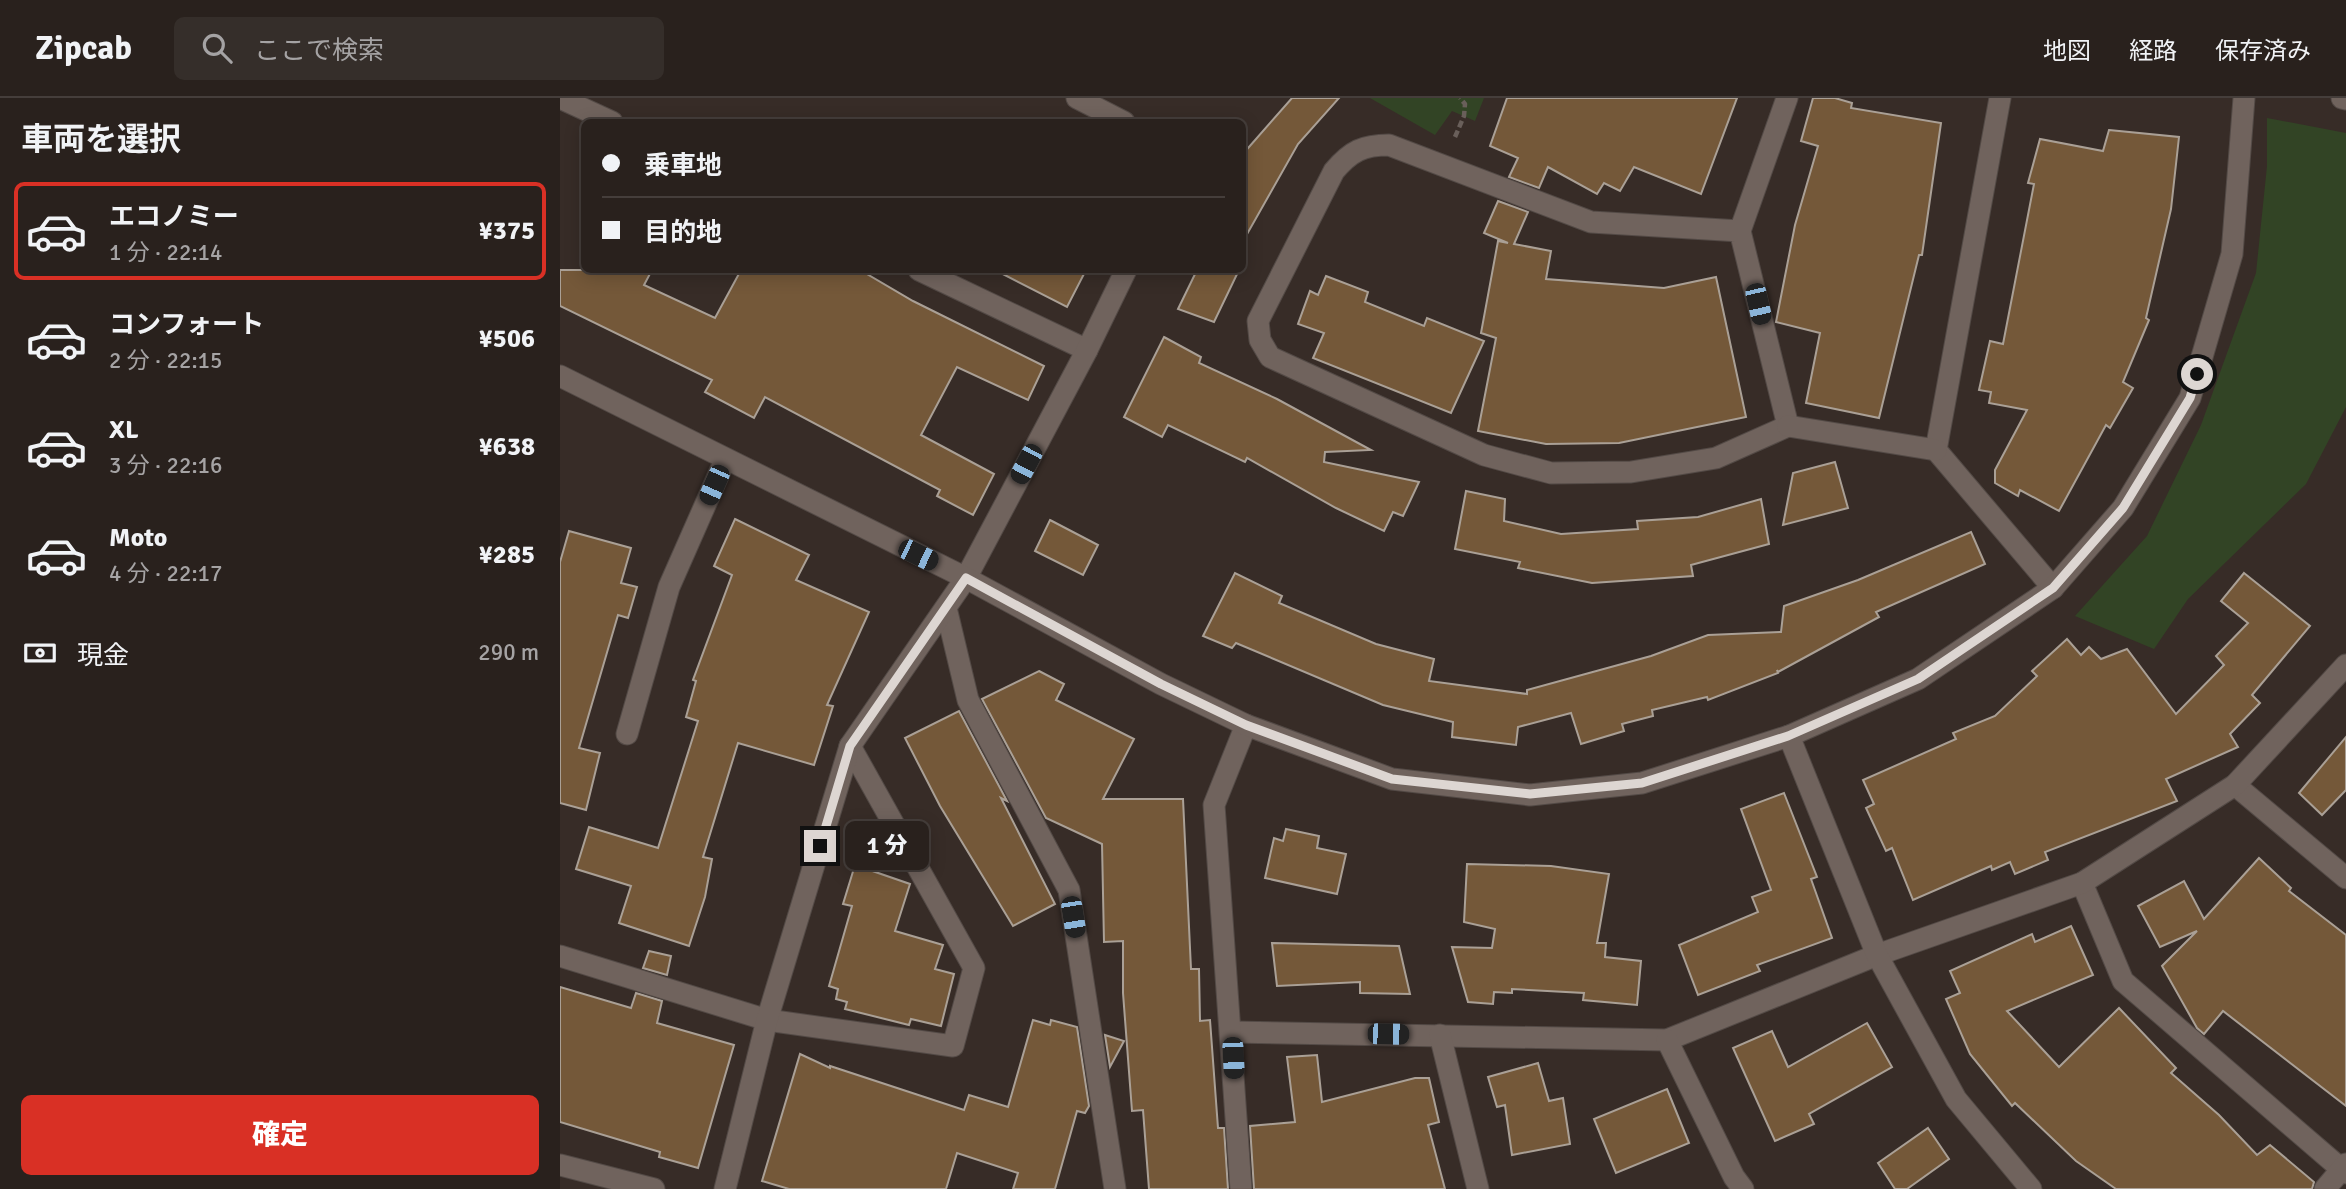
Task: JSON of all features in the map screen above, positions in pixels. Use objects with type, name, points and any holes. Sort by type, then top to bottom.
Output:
[{"type":"street","points":[[560,98],[606,119]]},
{"type":"street","points":[[1077,98],[1118,119]]},
{"type":"street","points":[[1787,98],[1740,231],[1788,426]]},
{"type":"street","points":[[1936,450],[2000,98]]},
{"type":"street","points":[[560,376],[966,578],[1161,684],[1246,725],[1392,779],[1530,794],[1642,783],[1788,736],[1918,679],[2053,588],[2123,508],[2190,398],[2232,254],[2244,98]]},
{"type":"street","points":[[1740,231],[1591,222],[1389,145],[1368,145],[1350,152],[1334,171],[1258,321],[1260,340],[1270,357],[1483,455],[1551,473],[1630,472],[1716,458],[1788,426],[1936,450],[2053,588]]},
{"type":"street","points":[[925,273],[1087,350]]},
{"type":"street","points":[[724,1189],[766,1020],[850,746],[966,578],[1087,350],[1125,273]]},
{"type":"street","points":[[627,734],[669,587],[725,460]]},
{"type":"street","points":[[946,608],[968,700],[1069,890],[1115,1189]]},
{"type":"street","points":[[1232,1032],[1667,1040],[1877,955],[2082,883],[2235,785],[2346,665]]},
{"type":"street","points":[[1241,1189],[1214,805],[1246,725]]},
{"type":"street","points":[[1788,736],[1877,955],[1956,1099],[2031,1189]]},
{"type":"street","points":[[560,956],[766,1020],[953,1046],[974,968],[850,746]]},
{"type":"street","points":[[2235,785],[2346,878]]},
{"type":"street","points":[[2082,883],[2123,981],[2345,1169],[2325,1189]]},
{"type":"street","points":[[1440,1035],[1478,1189]]},
{"type":"street","points":[[1667,1040],[1734,1177],[1743,1189]]},
{"type":"street","points":[[560,1165],[654,1189]]},
{"type":"path","points":[[1460,98],[1465,104],[1464,116]]},
{"type":"green space","points":[[1370,98],[1484,98],[1475,121],[1452,111],[1435,135]]},
{"type":"green space","points":[[2267,118],[2346,133],[2346,407],[2306,484],[2188,599],[2154,649],[2075,616],[2147,536],[2201,425],[2256,273],[2267,166]]},
{"type":"building","points":[[1292,98],[1339,98],[1298,144],[1246,236],[1246,150]]},
{"type":"building","points":[[1507,98],[1737,98],[1701,194],[1634,167],[1620,191],[1604,183],[1597,194],[1548,167],[1539,188],[1509,177],[1518,158],[1490,146]]},
{"type":"building","points":[[1813,98],[1835,98],[1852,103],[1851,108],[1941,123],[1922,255],[1919,255],[1879,418],[1806,403],[1820,333],[1776,322],[1795,225],[1818,146],[1801,141]]},
{"type":"building","points":[[2109,130],[2179,137],[2171,209],[2146,318],[2149,320],[2123,382],[2133,388],[2110,428],[2106,425],[2059,511],[2020,490],[2018,496],[1995,483],[1995,470],[2027,410],[1989,403],[1991,392],[1979,390],[1990,341],[2003,344],[2034,184],[2028,183],[2040,139],[2103,151]]},
{"type":"building","points":[[1498,201],[1528,212],[1514,244],[1551,251],[1546,279],[1664,288],[1716,277],[1746,417],[1619,443],[1546,444],[1478,431],[1496,338],[1481,333],[1498,241],[1508,243],[1484,233]]},
{"type":"building","points":[[560,270],[581,270],[581,273],[650,273],[644,285],[715,318],[739,273],[865,273],[913,301],[1044,366],[1028,400],[957,367],[921,435],[994,474],[973,515],[937,496],[940,490],[765,397],[754,418],[705,392],[712,380],[560,306]]},
{"type":"building","points":[[1001,273],[1084,273],[1067,307]]},
{"type":"building","points":[[1196,273],[1238,273],[1214,322],[1178,309]]},
{"type":"building","points":[[1326,276],[1368,292],[1365,302],[1424,326],[1427,318],[1484,341],[1451,413],[1313,358],[1324,333],[1298,324],[1310,291],[1318,295]]},
{"type":"building","points":[[1164,337],[1201,357],[1199,363],[1277,399],[1371,450],[1325,452],[1324,462],[1419,482],[1403,516],[1393,512],[1384,531],[1336,508],[1247,458],[1245,462],[1168,425],[1162,437],[1124,417]]},
{"type":"building","points":[[1835,462],[1848,508],[1783,525],[1793,473]]},
{"type":"building","points":[[1466,491],[1505,499],[1504,521],[1561,534],[1638,529],[1637,521],[1698,517],[1761,499],[1769,544],[1691,565],[1693,576],[1592,583],[1518,568],[1520,562],[1455,549]]},
{"type":"building","points":[[735,519],[809,555],[796,580],[869,612],[827,705],[833,706],[814,765],[738,743],[703,857],[712,859],[705,897],[689,946],[619,923],[631,886],[576,869],[589,827],[658,848],[698,721],[686,717],[696,681],[693,680],[732,575],[714,566]]},
{"type":"building","points":[[1050,520],[1098,545],[1083,575],[1035,551]]},
{"type":"building","points":[[569,531],[631,548],[621,583],[637,587],[628,618],[618,615],[579,748],[600,753],[586,810],[560,803],[560,562]]},
{"type":"building","points":[[1971,532],[1985,564],[1876,612],[1879,617],[1778,672],[1777,670],[1778,673],[1708,700],[1707,697],[1652,710],[1653,716],[1622,724],[1624,731],[1581,744],[1571,713],[1518,727],[1516,745],[1452,737],[1453,722],[1383,705],[1236,643],[1232,648],[1203,636],[1235,573],[1282,596],[1279,603],[1376,644],[1434,659],[1429,681],[1527,694],[1527,690],[1651,656],[1708,635],[1781,632],[1784,606],[1858,580]]},
{"type":"building","points":[[2244,573],[2310,626],[2252,695],[2260,703],[2230,734],[2238,747],[2166,779],[2177,801],[2045,852],[2048,860],[2015,874],[2010,862],[1992,870],[1991,866],[1913,900],[1892,848],[1886,851],[1866,808],[1874,804],[1863,780],[1956,739],[1953,733],[1995,716],[2037,676],[2032,671],[2067,639],[2081,655],[2089,647],[2101,659],[2127,649],[2176,714],[2224,665],[2216,656],[2248,623],[2221,601]]},
{"type":"building","points":[[1039,671],[1064,684],[1056,700],[1134,739],[1103,799],[1183,799],[1191,969],[1199,969],[1200,1021],[1210,1020],[1218,1128],[1224,1128],[1228,1189],[1149,1189],[1143,1110],[1132,1111],[1123,993],[1123,941],[1104,942],[1102,844],[1046,818],[982,699]]},
{"type":"building","points":[[959,711],[1007,801],[1001,798],[1055,904],[1013,926],[940,806],[905,738]]},
{"type":"building","points":[[2346,737],[2346,790],[2322,815],[2299,793]]},
{"type":"building","points":[[1784,793],[1817,877],[1811,879],[1832,938],[1757,965],[1760,971],[1698,995],[1679,945],[1758,912],[1752,897],[1771,890],[1741,809]]},
{"type":"building","points":[[1286,829],[1319,836],[1317,848],[1346,854],[1337,894],[1265,878],[1274,838],[1283,841]]},
{"type":"building","points":[[2259,858],[2291,888],[2289,891],[2346,935],[2346,1106],[2223,1011],[2204,1034],[2197,1028],[2162,966],[2197,931],[2160,947],[2138,906],[2184,881],[2204,919]]},
{"type":"building","points":[[1467,864],[1551,866],[1609,874],[1597,943],[1606,943],[1605,957],[1641,961],[1637,1005],[1583,1000],[1584,993],[1512,989],[1512,993],[1494,992],[1493,1004],[1468,1002],[1452,947],[1492,948],[1495,929],[1464,922]]},
{"type":"building","points":[[855,865],[910,884],[895,931],[943,945],[935,969],[954,974],[941,1026],[911,1019],[909,1025],[845,1009],[847,1002],[836,999],[838,989],[829,986],[852,906],[843,904]]},
{"type":"building","points":[[2071,926],[2093,975],[2007,1011],[2059,1067],[2119,1008],[2176,1068],[2171,1073],[2219,1115],[2257,1155],[2270,1145],[2314,1182],[2312,1189],[2116,1189],[2076,1161],[2015,1103],[2012,1106],[1970,1054],[1946,999],[1960,993],[1950,971],[2032,934],[2035,942]]},
{"type":"building","points":[[1272,943],[1399,946],[1410,994],[1360,993],[1360,982],[1277,986]]},
{"type":"building","points":[[649,951],[671,956],[667,975],[643,968]]},
{"type":"building","points":[[560,987],[631,1008],[636,993],[662,1001],[657,1023],[734,1045],[698,1168],[659,1157],[660,1152],[560,1122]]},
{"type":"building","points":[[1033,1020],[1050,1025],[1051,1020],[1077,1027],[1089,1106],[1085,1113],[1077,1111],[1055,1189],[1013,1189],[1018,1173],[957,1153],[946,1189],[789,1189],[762,1181],[800,1054],[830,1068],[964,1110],[969,1095],[1008,1107]]},
{"type":"building","points":[[1867,1023],[1892,1067],[1809,1114],[1814,1124],[1775,1141],[1733,1048],[1772,1031],[1788,1067]]},
{"type":"building","points":[[1105,1035],[1124,1041],[1110,1067]]},
{"type":"building","points":[[1317,1055],[1322,1102],[1415,1078],[1429,1078],[1439,1122],[1428,1125],[1445,1189],[1254,1189],[1250,1126],[1295,1122],[1287,1057]]},
{"type":"building","points":[[1538,1063],[1549,1101],[1563,1098],[1570,1144],[1512,1155],[1505,1105],[1497,1107],[1488,1077]]},
{"type":"building","points":[[1667,1089],[1689,1143],[1616,1173],[1594,1119]]},
{"type":"building","points":[[1928,1128],[1949,1159],[1907,1189],[1895,1189],[1878,1163]]},
{"type":"route","points":[[820,846],[850,746],[966,578],[1161,684],[1246,725],[1392,779],[1530,794],[1642,783],[1788,736],[1918,679],[2053,588],[2123,508],[2190,398],[2197,374]]}]
